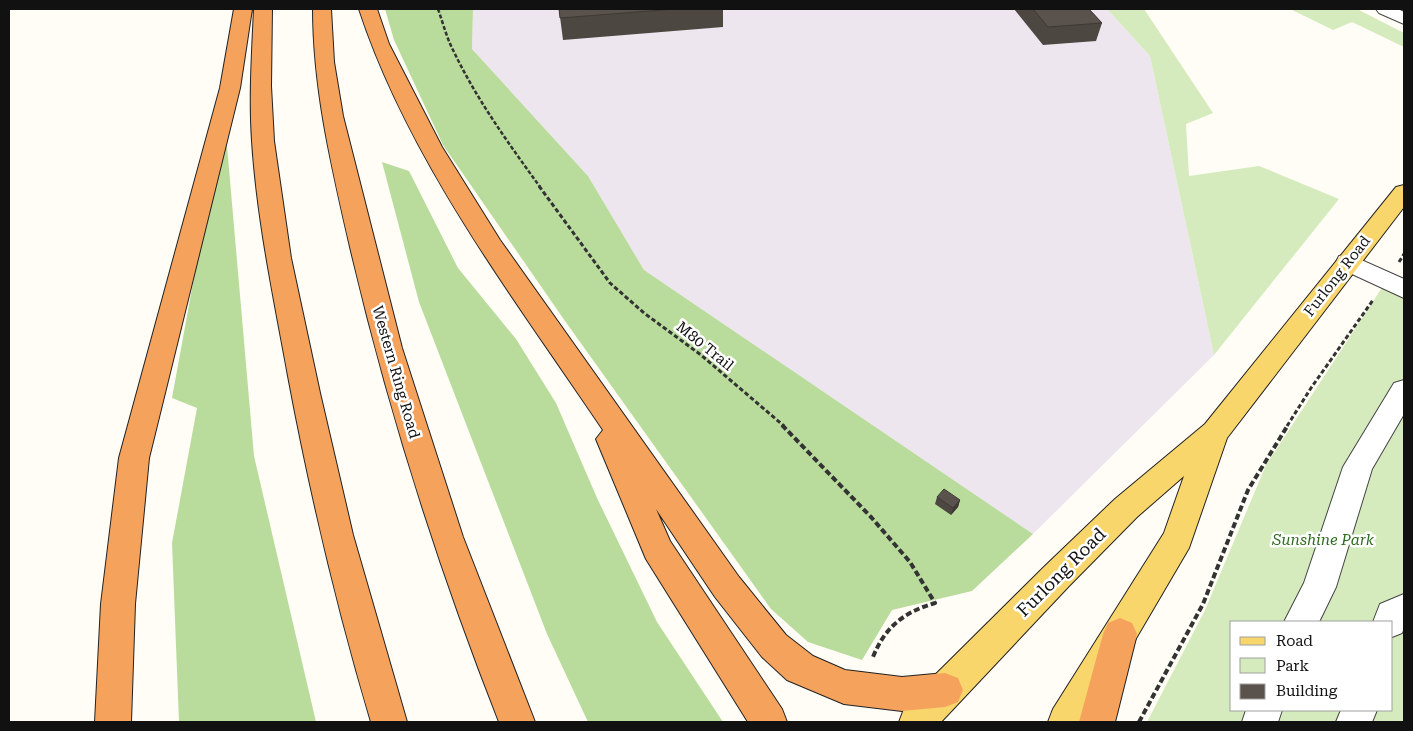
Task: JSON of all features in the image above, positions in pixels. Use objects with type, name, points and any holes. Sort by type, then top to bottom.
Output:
[{"type":"highway","points":[[113,722],[118,604],[134,458],[230,88],[243,9]]},
{"type":"highway","points":[[263,9],[261,110],[268,185],[283,279],[308,405],[339,543],[389,722]]},
{"type":"highway","name":"Western Ring Road","points":[[322,9],[324,56],[343,167],[394,370],[437,510],[517,722]]},
{"type":"highway","points":[[368,9],[380,44],[431,147],[491,245],[727,587],[774,646],[800,668],[844,687],[902,694],[945,690]]},
{"type":"highway","points":[[589,387],[657,549],[769,722]]},
{"type":"highway","points":[[1097,722],[1120,634]]},
{"type":"main road","name":"Furlong Road","points":[[917,722],[1003,629],[1126,508],[1215,432],[1404,192]]},
{"type":"main road","name":"Furlong Road","points":[[1066,722],[1178,538],[1215,432]]},
{"type":"lane","points":[[1385,9],[1404,19]]},
{"type":"lane","points":[[1348,262],[1395,284]]},
{"type":"lane","points":[[1302,621],[1319,587],[1358,467],[1404,390]]},
{"type":"lane","points":[[1390,621],[1392,615],[1404,609]]},
{"type":"path","name":"M80 Trail","points":[[438,9],[454,50],[477,94],[512,149],[610,284],[644,313],[701,354],[785,428],[871,517],[910,562],[924,583],[935,603],[908,611],[894,620],[883,634],[871,664]]},
{"type":"path","points":[[1140,722],[1203,604],[1248,490],[1311,388],[1395,284],[1404,254]]},
{"type":"shaded area","points":[[473,9],[1107,9],[1150,56],[1214,355],[1033,534],[644,270],[588,176],[472,49]]},
{"type":"green space","points":[[385,9],[473,9],[472,49],[588,176],[644,270],[1033,534],[972,591],[892,610],[862,660],[808,642],[771,609],[565,321],[443,145],[394,40]]},
{"type":"green space","points":[[1107,9],[1144,9],[1213,113],[1186,124],[1189,176],[1259,166],[1339,199],[1214,355],[1150,56]]},
{"type":"green space","points":[[1290,9],[1357,9],[1404,33],[1404,47],[1352,22],[1333,30]]},
{"type":"green space","points":[[218,146],[227,146],[254,456],[316,722],[179,722],[172,543],[197,408],[172,398]]},
{"type":"green space","points":[[382,162],[409,171],[458,268],[516,339],[556,403],[597,498],[657,622],[723,722],[588,722],[547,634],[419,302]]},
{"type":"green space","name":"Sunshine Park","points":[[1387,280],[1404,293],[1404,722],[1147,722],[1205,610],[1266,465]]},
{"type":"building","points":[[559,9],[675,9],[560,18]]},
{"type":"building","points":[[1033,9],[1089,9],[1102,23],[1048,27]]},
{"type":"building","points":[[944,489],[960,500],[953,508],[937,497]]}]
